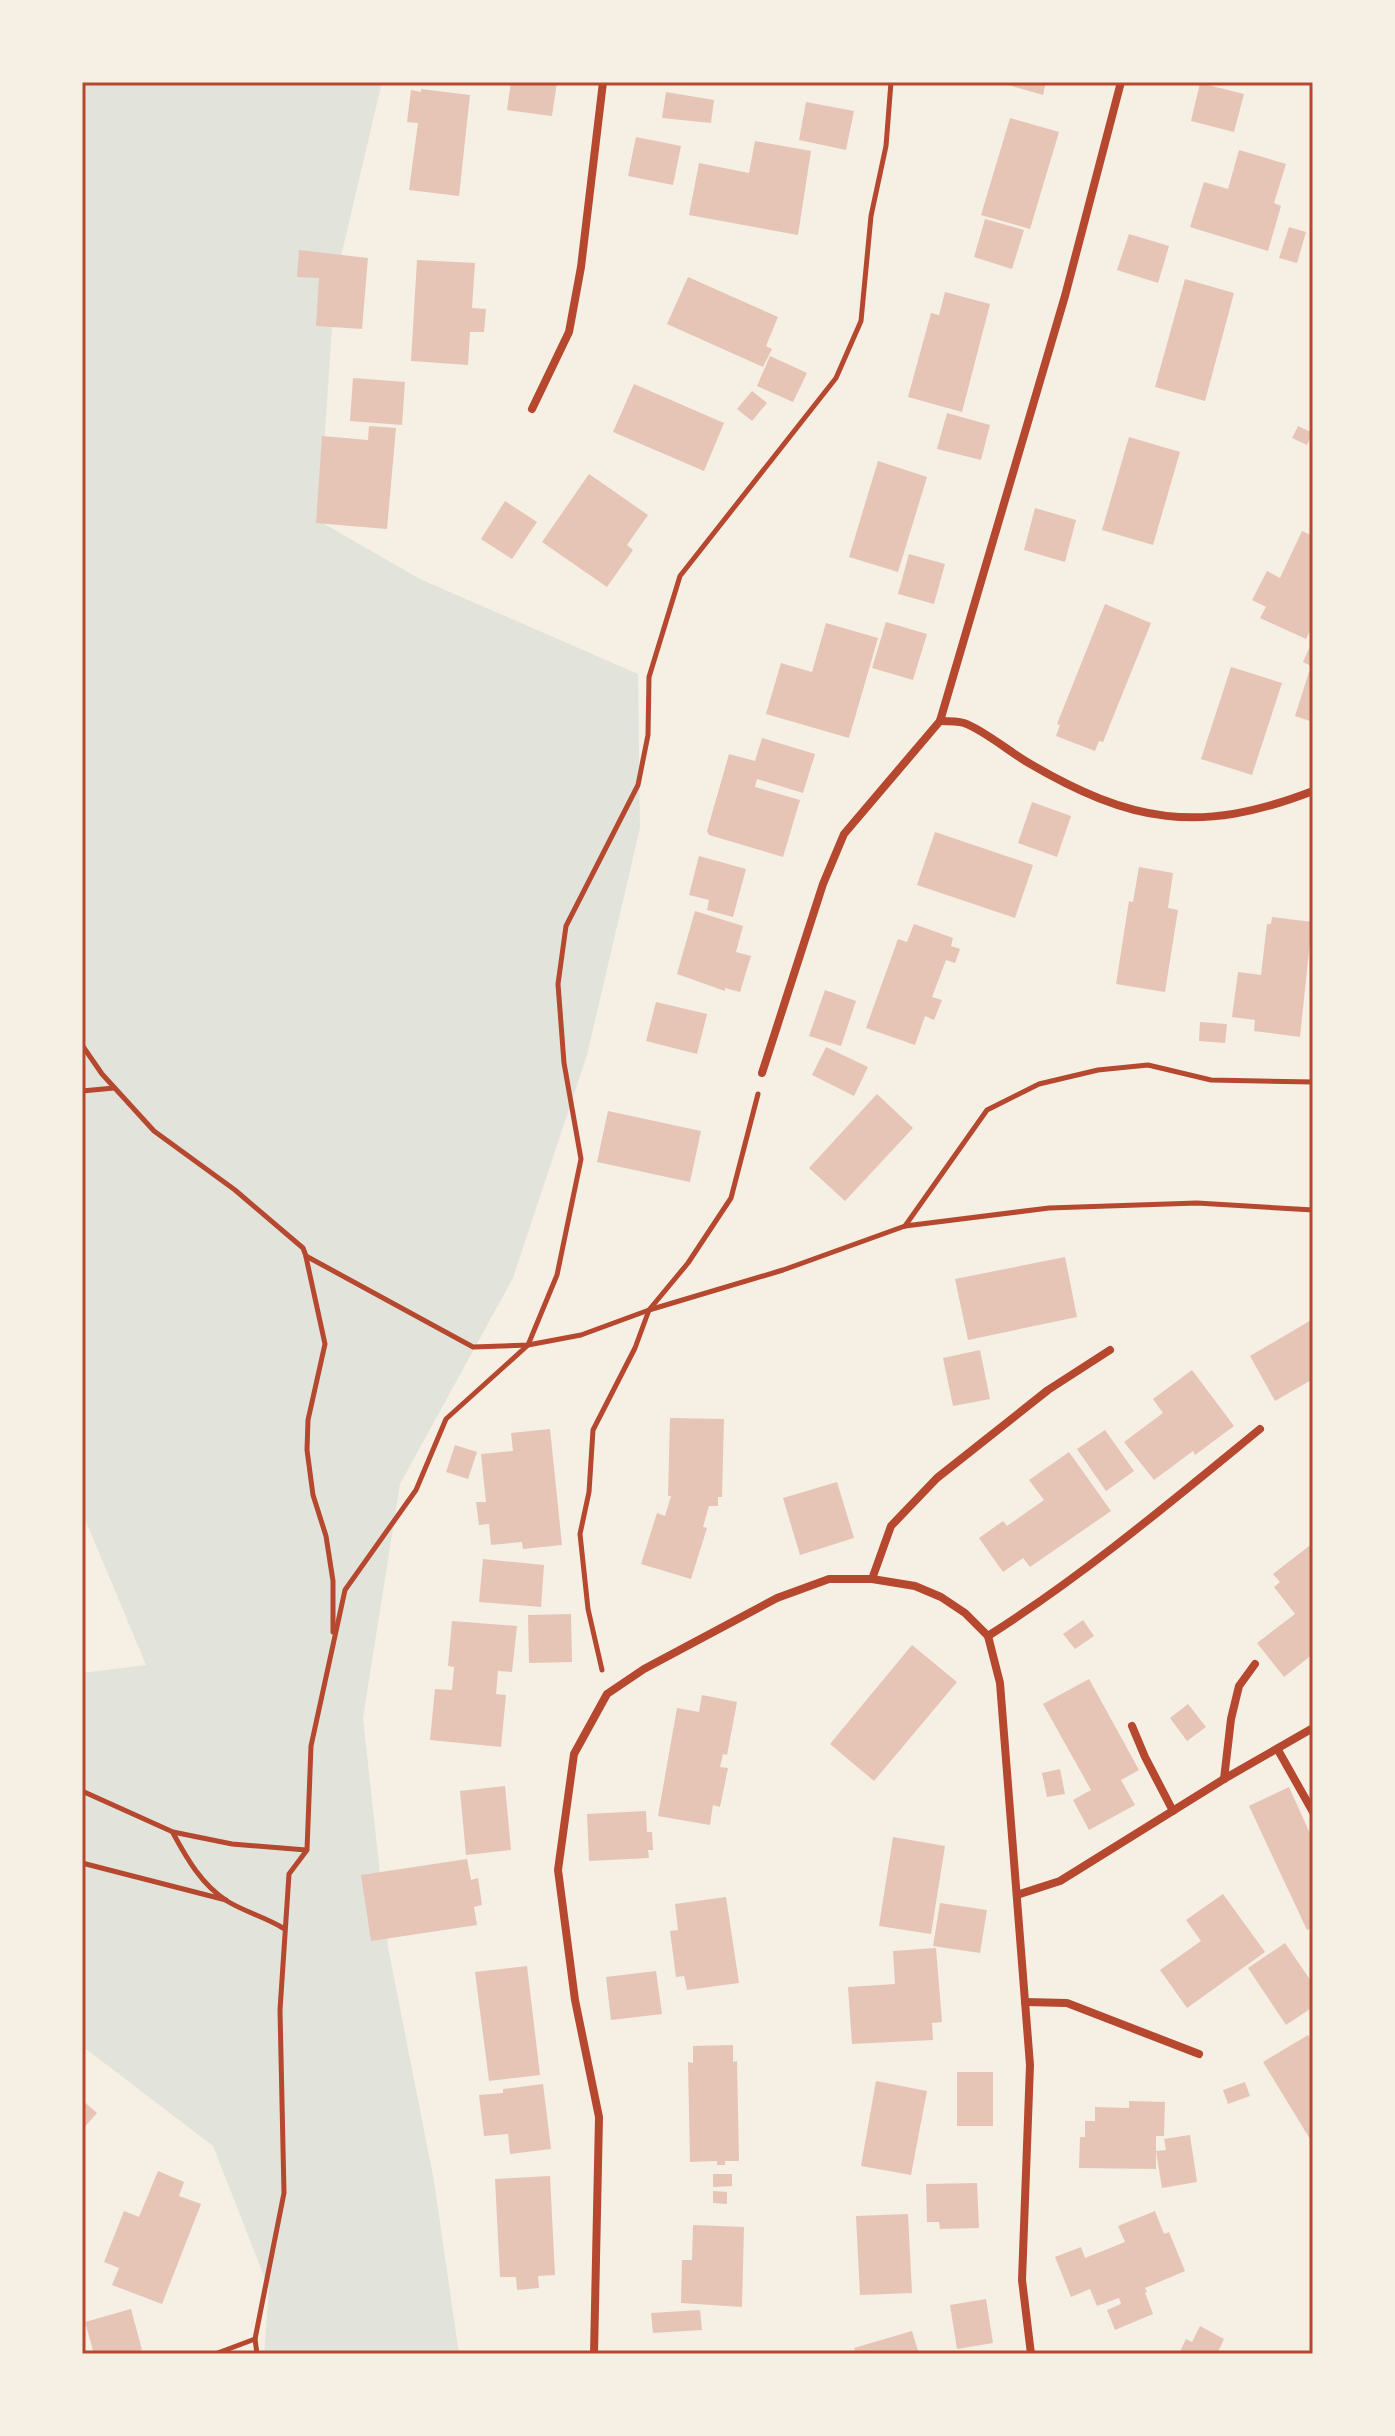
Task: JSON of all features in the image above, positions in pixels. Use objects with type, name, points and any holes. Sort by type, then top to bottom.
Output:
[{"type":"street","points":[[532,409],[569,332],[581,267],[603,82]]},
{"type":"street","points":[[762,1073],[823,884],[844,834],[940,721],[1065,296],[1121,82]]},
{"type":"street","points":[[940,721],[965,723],[1069,785],[1153,816],[1194,819],[1228,816],[1273,806],[1313,791]]},
{"type":"street","points":[[872,1579],[891,1526],[937,1478],[1048,1390],[1110,1350]]},
{"type":"street","points":[[988,1636],[1027,1611],[1153,1516],[1260,1429]]},
{"type":"street","points":[[594,2354],[599,2117],[575,2000],[558,1870],[574,1754],[607,1694],[644,1669],[777,1598],[829,1579],[872,1579],[915,1586],[941,1597],[965,1613],[988,1636],[1000,1683],[1030,2065],[1022,2280],[1031,2354]]},
{"type":"street","points":[[1224,1779],[1231,1719],[1239,1686],[1255,1664]]},
{"type":"street","points":[[1132,1726],[1173,1811]]},
{"type":"street","points":[[1017,1895],[1060,1881],[1224,1779],[1313,1728]]},
{"type":"street","points":[[1278,1750],[1313,1812]]},
{"type":"street","points":[[1025,2002],[1067,2003],[1199,2054]]},
{"type":"path","points":[[257,2354],[255,2339],[284,2193],[280,2010],[289,1874],[307,1850],[311,1746],[345,1590],[416,1490],[446,1419],[528,1345],[557,1275],[581,1159],[564,1063],[558,984],[566,926],[638,785],[648,735],[649,677],[680,576],[836,378],[861,321],[871,216],[886,146],[891,82]]},
{"type":"path","points":[[82,1045],[154,1131],[235,1190],[303,1248],[325,1344],[308,1420],[307,1450],[313,1495],[326,1536],[333,1581],[333,1643]]},
{"type":"path","points":[[905,1226],[987,1110],[1039,1084],[1098,1070],[1148,1065],[1211,1080],[1313,1082]]},
{"type":"path","points":[[607,1694],[588,1609],[580,1534],[589,1492],[593,1430],[635,1348],[649,1310],[688,1263],[731,1198],[762,1073]]},
{"type":"path","points":[[82,1091],[115,1088]]},
{"type":"path","points":[[306,1256],[473,1347],[528,1345],[581,1335],[649,1310],[783,1270],[905,1226],[1049,1208],[1197,1203],[1313,1210]]},
{"type":"path","points":[[82,1791],[173,1832],[232,1844],[307,1850]]},
{"type":"path","points":[[173,1832],[194,1871],[227,1901]]},
{"type":"path","points":[[82,1863],[227,1901],[266,1917],[283,1929]]},
{"type":"path","points":[[215,2354],[255,2339]]},
{"type":"shaded area","points":[[82,82],[382,82],[335,282],[319,521],[420,579],[638,674],[640,828],[587,1055],[513,1278],[400,1484],[363,1718],[388,1947],[434,2181],[459,2354],[264,2354],[269,2289],[213,2146],[82,2046],[82,1673],[146,1665],[82,1512]]},
{"type":"building","points":[[511,82],[557,82],[552,116],[507,110]]},
{"type":"building","points":[[998,82],[1046,82],[1043,95]]},
{"type":"building","points":[[1200,83],[1244,94],[1234,132],[1191,121]]},
{"type":"building","points":[[421,89],[470,95],[459,196],[409,190],[418,123],[407,122],[411,90],[421,92]]},
{"type":"building","points":[[666,92],[714,100],[711,123],[662,118]]},
{"type":"building","points":[[806,102],[854,111],[846,150],[799,140]]},
{"type":"building","points":[[1010,118],[1059,132],[1030,229],[981,215]]},
{"type":"building","points":[[636,137],[681,146],[673,185],[628,176]]},
{"type":"building","points":[[755,141],[811,151],[798,235],[689,215],[699,163],[749,173]]},
{"type":"building","points":[[1239,150],[1286,164],[1274,203],[1281,206],[1268,251],[1190,227],[1204,182],[1228,189]]},
{"type":"building","points":[[985,219],[1024,230],[1012,269],[974,257]]},
{"type":"building","points":[[1289,227],[1306,232],[1297,263],[1279,258]]},
{"type":"building","points":[[1129,234],[1169,246],[1158,283],[1117,270]]},
{"type":"building","points":[[299,250],[368,258],[362,329],[316,326],[319,278],[297,277]]},
{"type":"building","points":[[417,260],[475,263],[472,308],[486,309],[484,332],[470,332],[468,365],[411,361]]},
{"type":"building","points":[[688,277],[778,317],[766,346],[772,349],[763,367],[667,324]]},
{"type":"building","points":[[1185,279],[1234,293],[1205,401],[1155,387]]},
{"type":"building","points":[[945,292],[990,304],[962,412],[908,397],[931,313],[939,315]]},
{"type":"building","points":[[770,356],[807,373],[793,402],[757,386]]},
{"type":"building","points":[[353,378],[405,382],[402,425],[350,421]]},
{"type":"building","points":[[634,384],[724,423],[704,471],[613,432]]},
{"type":"building","points":[[752,391],[767,403],[752,421],[737,409]]},
{"type":"building","points":[[947,413],[990,425],[981,460],[937,449]]},
{"type":"building","points":[[369,426],[396,428],[387,529],[316,523],[322,436],[368,440]]},
{"type":"building","points":[[1298,426],[1313,433],[1307,445],[1292,438]]},
{"type":"building","points":[[1129,437],[1180,452],[1153,545],[1102,530]]},
{"type":"building","points":[[878,461],[927,477],[898,572],[849,557]]},
{"type":"building","points":[[589,474],[648,515],[627,545],[633,550],[607,587],[542,542]]},
{"type":"building","points":[[505,501],[537,522],[512,559],[481,539]]},
{"type":"building","points":[[1035,508],[1076,520],[1065,562],[1024,550]]},
{"type":"building","points":[[1302,531],[1313,536],[1313,624],[1306,639],[1260,618],[1266,607],[1252,600],[1267,571],[1280,578]]},
{"type":"building","points":[[909,554],[945,564],[934,604],[898,594]]},
{"type":"building","points":[[1105,604],[1151,623],[1103,742],[1099,741],[1095,751],[1056,736],[1060,725],[1057,724]]},
{"type":"building","points":[[886,622],[927,634],[913,680],[872,668]]},
{"type":"building","points":[[826,623],[878,638],[849,738],[766,714],[781,663],[812,672]]},
{"type":"building","points":[[1313,640],[1313,667],[1303,662]]},
{"type":"building","points":[[1231,667],[1282,683],[1252,775],[1201,759]]},
{"type":"building","points":[[1309,672],[1313,673],[1313,722],[1295,716]]},
{"type":"building","points":[[762,738],[815,754],[803,793],[757,779],[755,787],[800,800],[783,857],[709,835],[707,831],[729,754],[755,761]]},
{"type":"building","points":[[1032,802],[1071,816],[1057,857],[1018,843]]},
{"type":"building","points":[[935,832],[1033,865],[1015,918],[917,885]]},
{"type":"building","points":[[699,856],[746,869],[733,917],[707,910],[709,900],[689,895]]},
{"type":"building","points":[[1139,867],[1173,873],[1168,908],[1178,910],[1165,992],[1116,984],[1129,901],[1133,902]]},
{"type":"building","points":[[695,911],[743,926],[736,952],[751,956],[740,992],[725,988],[725,991],[677,974]]},
{"type":"building","points":[[1272,917],[1312,922],[1300,1037],[1254,1031],[1255,1020],[1232,1017],[1238,972],[1261,975],[1267,924],[1271,924]]},
{"type":"building","points":[[914,924],[953,938],[951,946],[960,949],[955,963],[946,960],[932,997],[942,1000],[934,1020],[925,1016],[915,1045],[866,1028],[898,939],[907,942]]},
{"type":"building","points":[[825,990],[856,1001],[841,1046],[809,1036]]},
{"type":"building","points":[[656,1002],[707,1014],[697,1054],[646,1041]]},
{"type":"building","points":[[1200,1022],[1227,1024],[1225,1043],[1199,1041]]},
{"type":"building","points":[[826,1047],[868,1067],[854,1096],[812,1075]]},
{"type":"building","points":[[877,1094],[913,1128],[845,1201],[809,1168]]},
{"type":"building","points":[[608,1111],[701,1131],[690,1182],[597,1162]]},
{"type":"building","points":[[1065,1257],[1077,1317],[968,1340],[955,1279]]},
{"type":"building","points":[[1313,1319],[1313,1379],[1275,1401],[1250,1356]]},
{"type":"building","points":[[980,1350],[990,1399],[953,1406],[943,1358]]},
{"type":"building","points":[[1192,1370],[1234,1426],[1154,1480],[1124,1442],[1163,1413],[1153,1399]]},
{"type":"building","points":[[670,1418],[724,1419],[722,1497],[718,1497],[718,1506],[709,1506],[703,1527],[707,1528],[691,1579],[641,1564],[657,1513],[665,1516],[671,1496],[668,1496]]},
{"type":"building","points":[[550,1429],[562,1545],[523,1549],[522,1542],[491,1545],[489,1524],[479,1525],[476,1502],[486,1502],[481,1454],[513,1451],[511,1433]]},
{"type":"building","points":[[1105,1430],[1134,1471],[1106,1491],[1077,1449]]},
{"type":"building","points":[[455,1445],[477,1452],[468,1479],[446,1472]]},
{"type":"building","points":[[1069,1452],[1111,1511],[1030,1567],[1023,1558],[1003,1572],[979,1538],[1003,1521],[1007,1526],[1044,1500],[1029,1480]]},
{"type":"building","points":[[837,1482],[854,1538],[800,1555],[783,1498]]},
{"type":"building","points":[[1313,1543],[1313,1622],[1309,1624],[1313,1629],[1313,1654],[1284,1677],[1257,1643],[1295,1614],[1274,1587],[1280,1582],[1273,1574]]},
{"type":"building","points":[[483,1559],[544,1565],[541,1607],[479,1602]]},
{"type":"building","points":[[571,1614],[572,1662],[529,1663],[528,1615]]},
{"type":"building","points":[[1083,1620],[1094,1636],[1075,1649],[1063,1634]]},
{"type":"building","points":[[452,1621],[517,1626],[512,1672],[498,1671],[496,1694],[506,1695],[501,1747],[430,1740],[435,1689],[452,1690],[454,1667],[448,1666]]},
{"type":"building","points":[[912,1645],[957,1682],[874,1781],[830,1744]]},
{"type":"building","points":[[1089,1679],[1139,1770],[1121,1780],[1135,1805],[1089,1830],[1073,1800],[1091,1790],[1043,1704]]},
{"type":"building","points":[[702,1695],[737,1702],[727,1755],[723,1754],[720,1767],[728,1768],[720,1807],[713,1805],[710,1825],[658,1816],[677,1708],[699,1712]]},
{"type":"building","points":[[1188,1704],[1206,1727],[1187,1741],[1170,1718]]},
{"type":"building","points":[[1060,1769],[1065,1794],[1047,1797],[1042,1773]]},
{"type":"building","points":[[505,1786],[511,1850],[466,1855],[460,1791]]},
{"type":"building","points":[[1289,1787],[1313,1840],[1313,1927],[1307,1930],[1249,1806]]},
{"type":"building","points":[[646,1811],[647,1832],[652,1832],[653,1850],[648,1850],[649,1858],[589,1861],[587,1814]]},
{"type":"building","points":[[893,1837],[945,1846],[931,1934],[879,1926]]},
{"type":"building","points":[[467,1859],[471,1880],[478,1878],[482,1905],[474,1907],[477,1925],[371,1941],[361,1875]]},
{"type":"building","points":[[1223,1894],[1265,1952],[1187,2008],[1160,1970],[1201,1941],[1186,1920]]},
{"type":"building","points":[[726,1897],[739,1983],[687,1990],[684,1976],[676,1977],[670,1931],[678,1930],[675,1904]]},
{"type":"building","points":[[940,1903],[987,1910],[980,1953],[933,1946]]},
{"type":"building","points":[[1285,1943],[1313,1984],[1313,2007],[1286,2025],[1248,1968]]},
{"type":"building","points":[[936,1948],[942,2022],[932,2023],[933,2040],[852,2044],[848,1987],[895,1984],[893,1951]]},
{"type":"building","points":[[527,1966],[540,2075],[489,2081],[475,1972]]},
{"type":"building","points":[[656,1971],[662,2014],[611,2020],[606,1977]]},
{"type":"building","points":[[1308,2035],[1313,2044],[1313,2144],[1263,2062]]},
{"type":"building","points":[[733,2045],[733,2062],[737,2061],[739,2161],[725,2161],[725,2165],[717,2165],[717,2161],[690,2162],[688,2062],[693,2063],[693,2046]]},
{"type":"building","points":[[957,2072],[993,2072],[993,2126],[957,2126]]},
{"type":"building","points":[[876,2081],[927,2091],[911,2175],[861,2166]]},
{"type":"building","points":[[1245,2082],[1250,2096],[1228,2104],[1223,2090]]},
{"type":"building","points":[[543,2084],[551,2149],[510,2154],[508,2134],[484,2136],[479,2095]]},
{"type":"building","points":[[82,2100],[97,2113],[82,2130]]},
{"type":"building","points":[[1129,2101],[1165,2102],[1164,2136],[1156,2136],[1156,2169],[1079,2168],[1080,2137],[1085,2137],[1085,2121],[1095,2121],[1095,2107],[1129,2108]]},
{"type":"building","points":[[1190,2135],[1197,2182],[1162,2188],[1156,2151],[1166,2150],[1164,2139]]},
{"type":"building","points":[[158,2171],[184,2182],[179,2196],[201,2204],[162,2304],[112,2285],[119,2268],[104,2262],[124,2211],[139,2217]]},
{"type":"building","points":[[713,2174],[732,2174],[732,2186],[713,2187]]},
{"type":"building","points":[[550,2176],[555,2275],[538,2276],[539,2288],[517,2290],[516,2277],[500,2277],[495,2179]]},
{"type":"building","points":[[977,2183],[979,2228],[940,2229],[939,2222],[927,2222],[926,2184]]},
{"type":"building","points":[[713,2191],[727,2192],[727,2204],[713,2203]]},
{"type":"building","points":[[1155,2211],[1164,2234],[1169,2232],[1185,2271],[1145,2288],[1153,2314],[1115,2330],[1107,2310],[1121,2304],[1119,2298],[1097,2306],[1090,2289],[1071,2297],[1055,2257],[1081,2247],[1085,2258],[1125,2242],[1118,2226]]},
{"type":"building","points":[[908,2214],[912,2293],[860,2295],[856,2216]]},
{"type":"building","points":[[693,2225],[744,2227],[742,2307],[681,2303],[682,2260],[692,2260]]},
{"type":"building","points":[[986,2299],[993,2343],[957,2349],[950,2305]]},
{"type":"building","points":[[131,2309],[142,2350],[126,2354],[94,2354],[85,2322]]},
{"type":"building","points":[[700,2310],[702,2330],[653,2333],[651,2313]]},
{"type":"building","points":[[1200,2326],[1224,2339],[1217,2354],[1179,2354],[1186,2339],[1192,2342]]},
{"type":"building","points":[[912,2331],[919,2354],[856,2354],[854,2348]]}]
